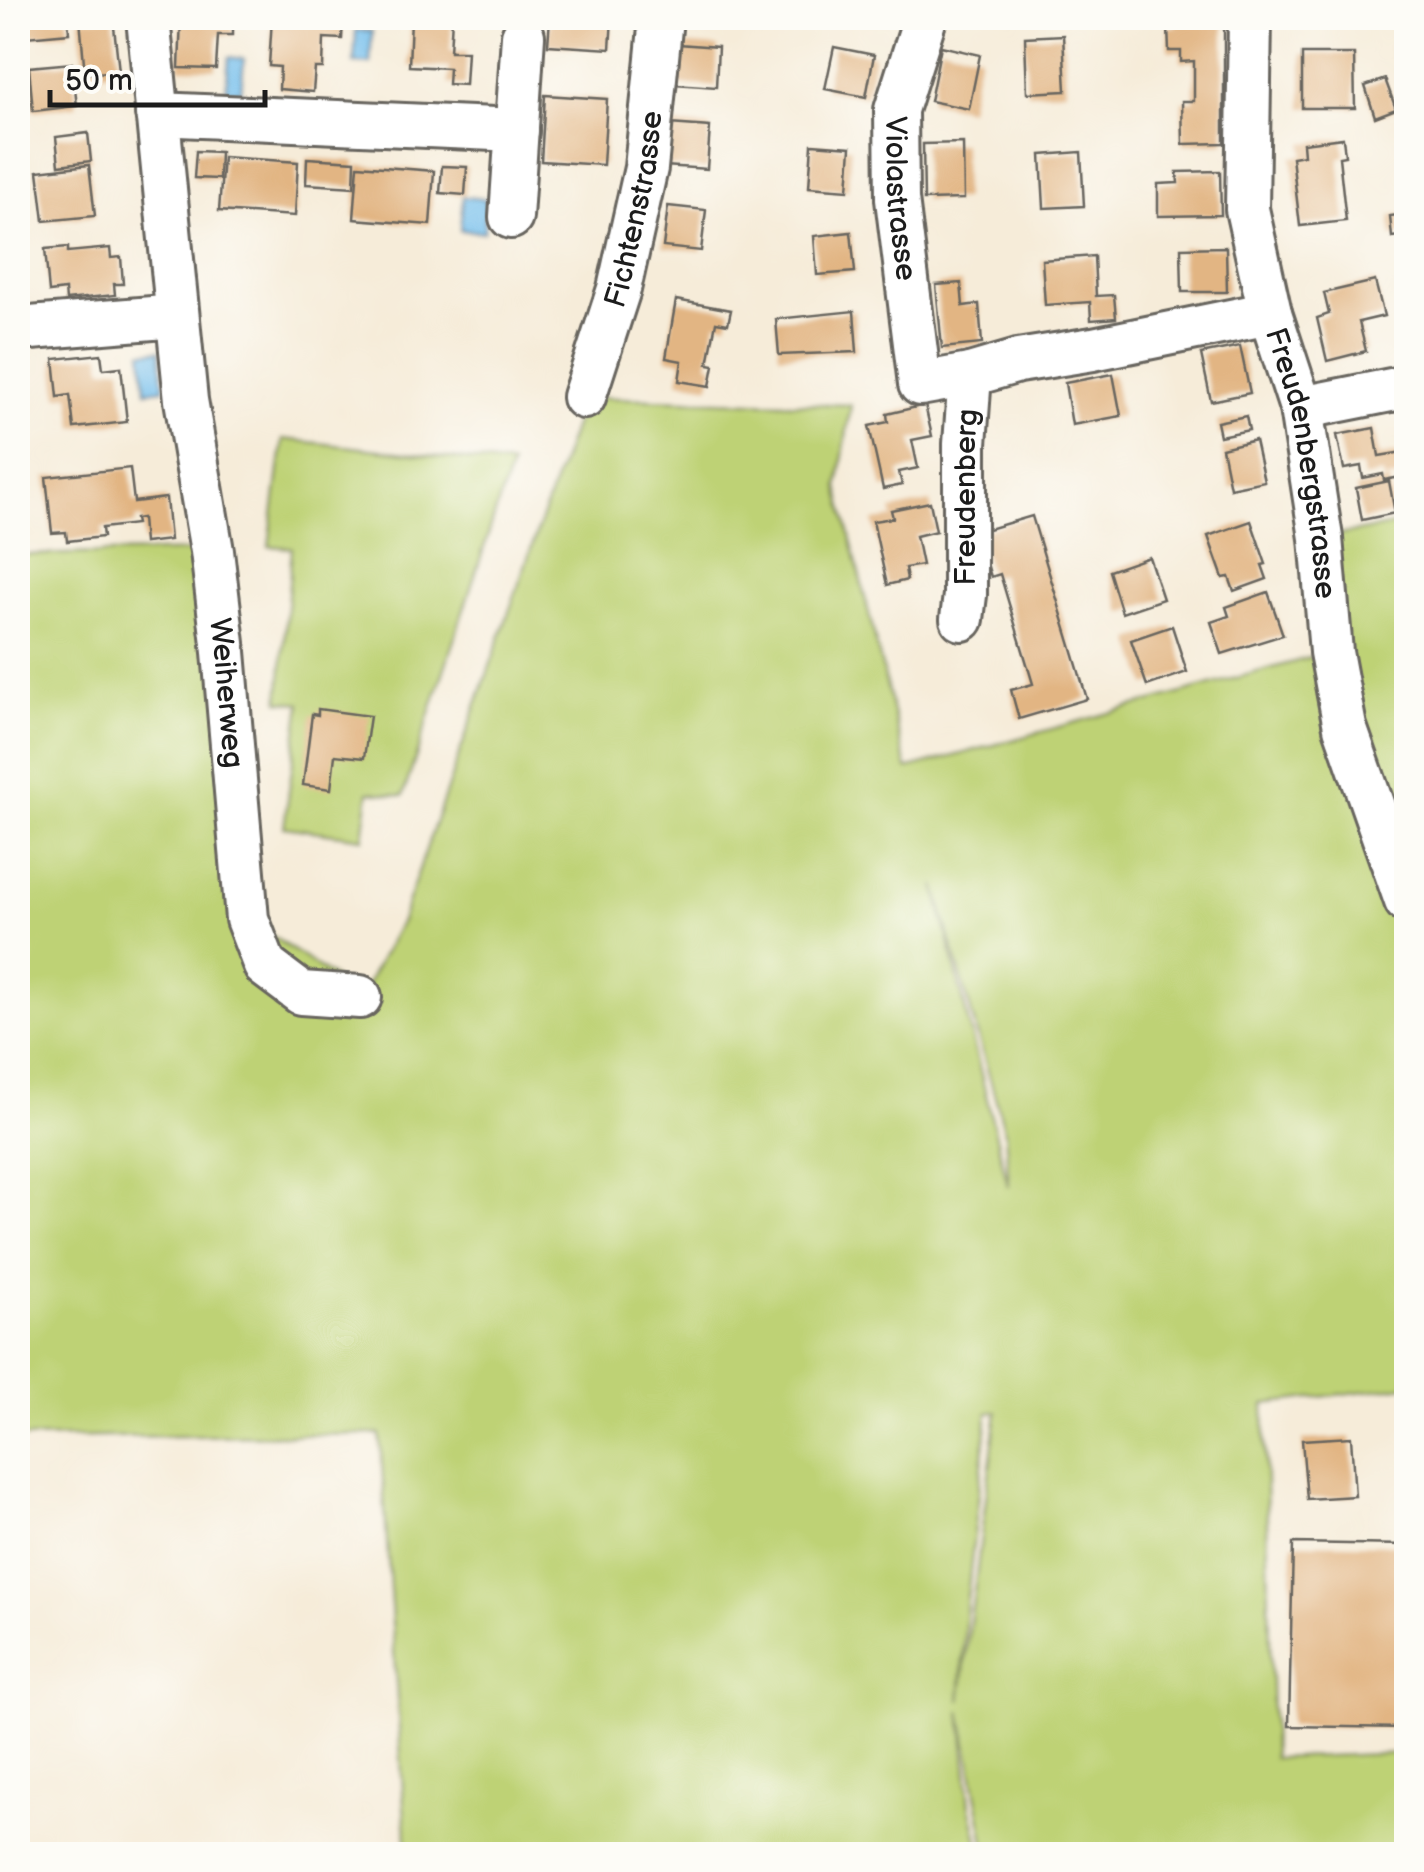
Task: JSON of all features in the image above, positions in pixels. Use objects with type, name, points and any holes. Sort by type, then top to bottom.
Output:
[{"type":"street","name":"Weiherweg","points":[[148,18],[186,400],[212,550],[224,652],[246,919],[265,966],[301,993],[360,997]]},
{"type":"street","name":"Fichtenstrasse","points":[[584,397],[619,289],[646,168],[661,18]]},
{"type":"street","name":"Violastrasse","points":[[925,18],[896,110],[896,199],[920,384],[970,376]]},
{"type":"street","name":"Freudenbergstrasse","points":[[1250,18],[1248,209],[1270,313],[1300,408],[1322,538],[1331,652],[1345,728],[1406,901]]},
{"type":"street","points":[[511,217],[524,36]]},
{"type":"street","points":[[157,114],[517,130]]},
{"type":"street","points":[[970,376],[1018,360],[1093,350],[1270,313]]},
{"type":"street","points":[[18,329],[177,316]]},
{"type":"street","name":"Freudenberg","points":[[962,618],[970,376]]},
{"type":"street","points":[[1300,408],[1406,386]]},
{"type":"green space","points":[[584,397],[851,405],[838,487],[907,769],[1330,652],[1321,538],[1406,523],[1406,1386],[1264,1404],[1273,1758],[1406,1753],[1406,1854],[987,1854],[961,1711],[970,1805],[981,1854],[407,1854],[380,1434],[18,1438],[18,555],[212,551],[247,919],[360,996],[401,921]],"holes":[[[935,885],[1005,1132],[1009,1185],[1008,1185]],[[997,1412],[960,1701],[988,1413]]]},
{"type":"green space","points":[[283,439],[511,465],[403,796],[369,792],[363,838],[284,827],[301,703],[279,701],[292,548],[269,546]]},
{"type":"water","points":[[356,30],[372,31],[370,64],[354,63]]},
{"type":"water","points":[[229,57],[244,59],[241,92],[226,90]]},
{"type":"water","points":[[463,197],[486,199],[484,232],[460,230]]},
{"type":"water","points":[[160,350],[164,389],[146,391],[142,352]]},
{"type":"building","points":[[24,18],[68,18],[69,33],[26,37]]},
{"type":"building","points":[[113,18],[119,71],[85,74],[80,19]]},
{"type":"building","points":[[181,18],[233,18],[233,35],[218,35],[216,69],[179,68]]},
{"type":"building","points":[[272,18],[343,18],[342,39],[324,38],[323,68],[315,68],[313,92],[279,89],[280,67],[269,66]]},
{"type":"building","points":[[411,18],[452,18],[450,51],[467,51],[465,85],[448,84],[449,68],[409,66]]},
{"type":"building","points":[[550,18],[612,18],[610,49],[548,45]]},
{"type":"building","points":[[1176,18],[1224,18],[1224,143],[1183,144],[1182,101],[1194,101],[1194,61],[1181,62],[1181,51],[1169,51],[1168,27],[1176,27]]},
{"type":"building","points":[[1394,18],[1406,18],[1406,62],[1405,62]]},
{"type":"building","points":[[1063,35],[1066,91],[1027,93],[1025,37]]},
{"type":"building","points":[[678,44],[718,47],[716,87],[675,84]]},
{"type":"building","points":[[941,46],[980,55],[969,109],[930,101]]},
{"type":"building","points":[[834,47],[874,55],[866,97],[825,89]]},
{"type":"building","points":[[1302,54],[1354,54],[1355,108],[1302,108]]},
{"type":"building","points":[[72,63],[77,106],[33,111],[29,67]]},
{"type":"building","points":[[1385,79],[1396,109],[1375,117],[1365,86]]},
{"type":"building","points":[[545,95],[607,99],[603,165],[541,161]]},
{"type":"building","points":[[669,124],[710,127],[707,169],[665,166]]},
{"type":"building","points":[[88,133],[91,161],[59,165],[56,137]]},
{"type":"building","points":[[1343,138],[1345,156],[1339,157],[1346,221],[1300,226],[1292,157],[1304,155],[1303,143]]},
{"type":"building","points":[[963,143],[964,199],[924,200],[923,144]]},
{"type":"building","points":[[812,144],[851,147],[848,190],[809,187]]},
{"type":"building","points":[[196,151],[220,152],[219,179],[194,178]]},
{"type":"building","points":[[1081,152],[1084,206],[1044,208],[1041,155]]},
{"type":"building","points":[[223,157],[298,162],[295,216],[219,211]]},
{"type":"building","points":[[307,158],[355,161],[354,187],[306,184]]},
{"type":"building","points":[[89,165],[95,216],[44,221],[38,171]]},
{"type":"building","points":[[358,165],[434,171],[430,225],[354,219]]},
{"type":"building","points":[[442,166],[467,167],[465,195],[440,193]]},
{"type":"building","points":[[1220,171],[1221,215],[1158,216],[1158,184],[1178,183],[1177,172]]},
{"type":"building","points":[[668,206],[706,210],[701,251],[663,247]]},
{"type":"building","points":[[1406,214],[1406,235],[1392,237],[1390,216]]},
{"type":"building","points":[[851,232],[855,272],[817,275],[814,236]]},
{"type":"building","points":[[68,247],[68,252],[110,248],[111,258],[121,257],[123,284],[114,284],[115,295],[66,300],[65,290],[49,292],[45,249]]},
{"type":"building","points":[[1226,247],[1227,292],[1182,292],[1181,248]]},
{"type":"building","points":[[1094,256],[1096,296],[1114,295],[1116,318],[1091,320],[1090,302],[1045,305],[1042,260]]},
{"type":"building","points":[[1375,281],[1384,316],[1359,322],[1366,351],[1327,361],[1317,318],[1329,314],[1324,293]]},
{"type":"building","points":[[961,283],[963,306],[979,304],[982,344],[942,348],[936,285]]},
{"type":"building","points":[[676,300],[731,310],[728,324],[716,322],[708,364],[714,365],[710,386],[679,381],[682,361],[666,358]]},
{"type":"building","points":[[854,311],[857,352],[779,355],[776,319]]},
{"type":"building","points":[[1240,346],[1250,393],[1211,401],[1201,354]]},
{"type":"building","points":[[101,354],[103,369],[121,367],[127,422],[74,428],[70,395],[58,397],[54,359]]},
{"type":"building","points":[[1113,374],[1121,416],[1072,425],[1065,383]]},
{"type":"building","points":[[925,405],[932,436],[912,440],[918,468],[899,472],[902,485],[883,489],[869,426],[888,422],[887,414]]},
{"type":"building","points":[[1246,416],[1249,430],[1220,436],[1217,422]]},
{"type":"building","points":[[1374,428],[1379,456],[1403,452],[1406,476],[1384,480],[1383,474],[1363,478],[1361,466],[1344,469],[1337,435]]},
{"type":"building","points":[[1255,440],[1264,481],[1230,488],[1222,448]]},
{"type":"building","points":[[130,468],[134,502],[166,498],[170,540],[144,543],[142,518],[135,519],[136,524],[102,528],[103,537],[67,541],[66,532],[52,533],[46,477]]},
{"type":"building","points":[[1389,481],[1395,513],[1362,520],[1356,488]]},
{"type":"building","points":[[930,502],[936,531],[916,536],[922,565],[905,568],[907,580],[887,585],[873,521],[893,518],[891,510]]},
{"type":"building","points":[[1032,516],[1087,699],[1019,719],[1011,690],[1033,684],[1000,574],[991,577],[978,532]]},
{"type":"building","points":[[1251,521],[1266,564],[1262,565],[1267,579],[1234,591],[1229,577],[1223,578],[1208,536]]},
{"type":"building","points":[[1149,557],[1163,599],[1122,613],[1109,571]]},
{"type":"building","points":[[1268,592],[1283,635],[1222,654],[1211,622],[1229,616],[1226,607]]},
{"type":"building","points":[[1172,626],[1187,672],[1147,686],[1131,640]]},
{"type":"building","points":[[318,709],[370,716],[364,758],[335,755],[331,789],[303,785],[312,714],[318,715]]},
{"type":"building","points":[[1351,1437],[1355,1496],[1307,1499],[1302,1440]]},
{"type":"building","points":[[1293,1543],[1406,1545],[1406,1728],[1289,1726]]}]
